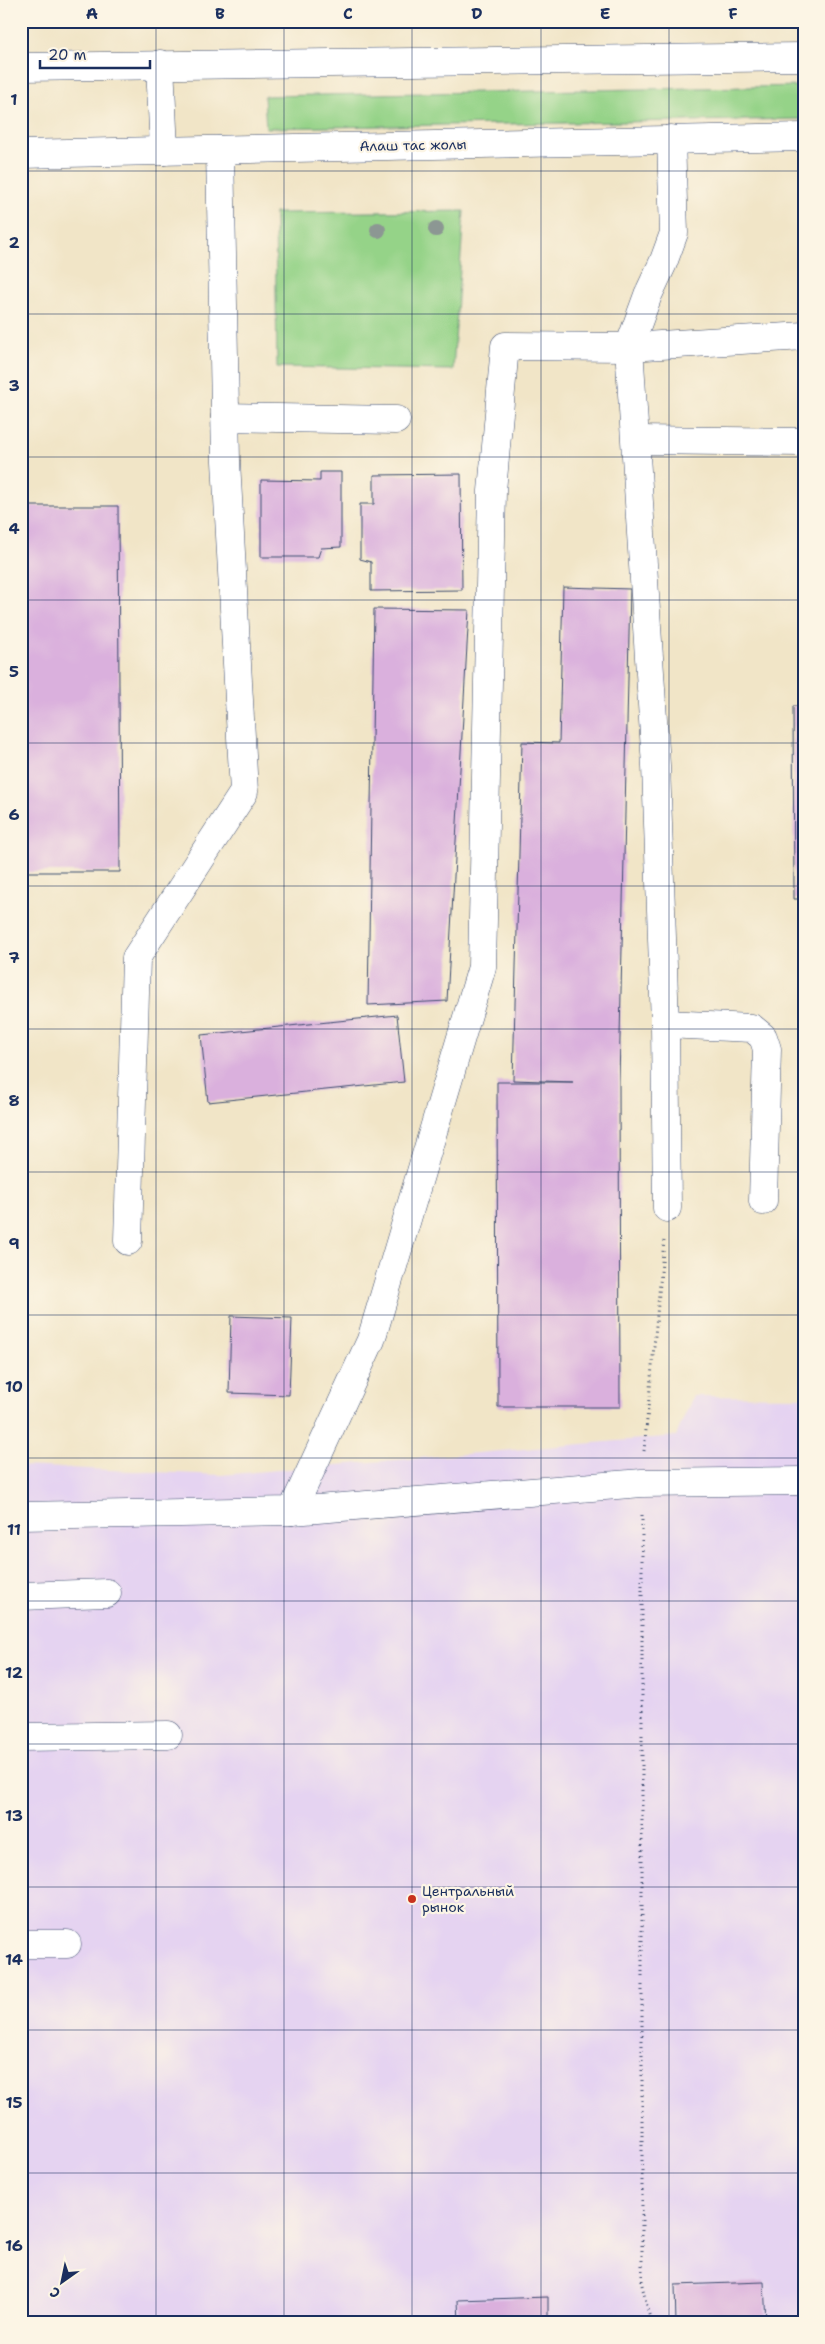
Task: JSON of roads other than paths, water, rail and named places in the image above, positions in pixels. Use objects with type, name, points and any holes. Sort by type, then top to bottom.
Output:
[{"type":"main road","points":[[21,67],[804,56]]},
{"type":"main road","points":[[160,64],[164,151]]},
{"type":"main road","name":"Алаш тас жолы","points":[[21,154],[804,137]]},
{"type":"main road","points":[[667,1208],[666,1024],[656,766],[629,347],[674,233],[670,139]]},
{"type":"main road","points":[[128,1241],[136,958],[244,792],[225,417],[220,150]]},
{"type":"main road","points":[[292,1511],[372,1340],[482,967],[492,491],[505,346],[629,347],[804,336]]},
{"type":"main road","points":[[225,417],[396,420]]},
{"type":"main road","points":[[636,440],[804,442]]},
{"type":"main road","points":[[666,1024],[752,1028],[763,1037],[767,1049],[763,1202]]},
{"type":"main road","points":[[21,1516],[292,1511],[642,1483],[804,1481]]},
{"type":"main road","points":[[21,1596],[106,1593]]},
{"type":"main road","points":[[21,1737],[168,1735]]},
{"type":"main road","points":[[21,1944],[67,1944]]},
{"type":"place","name":"Центральный рынок","points":[[412,1899]]}]
